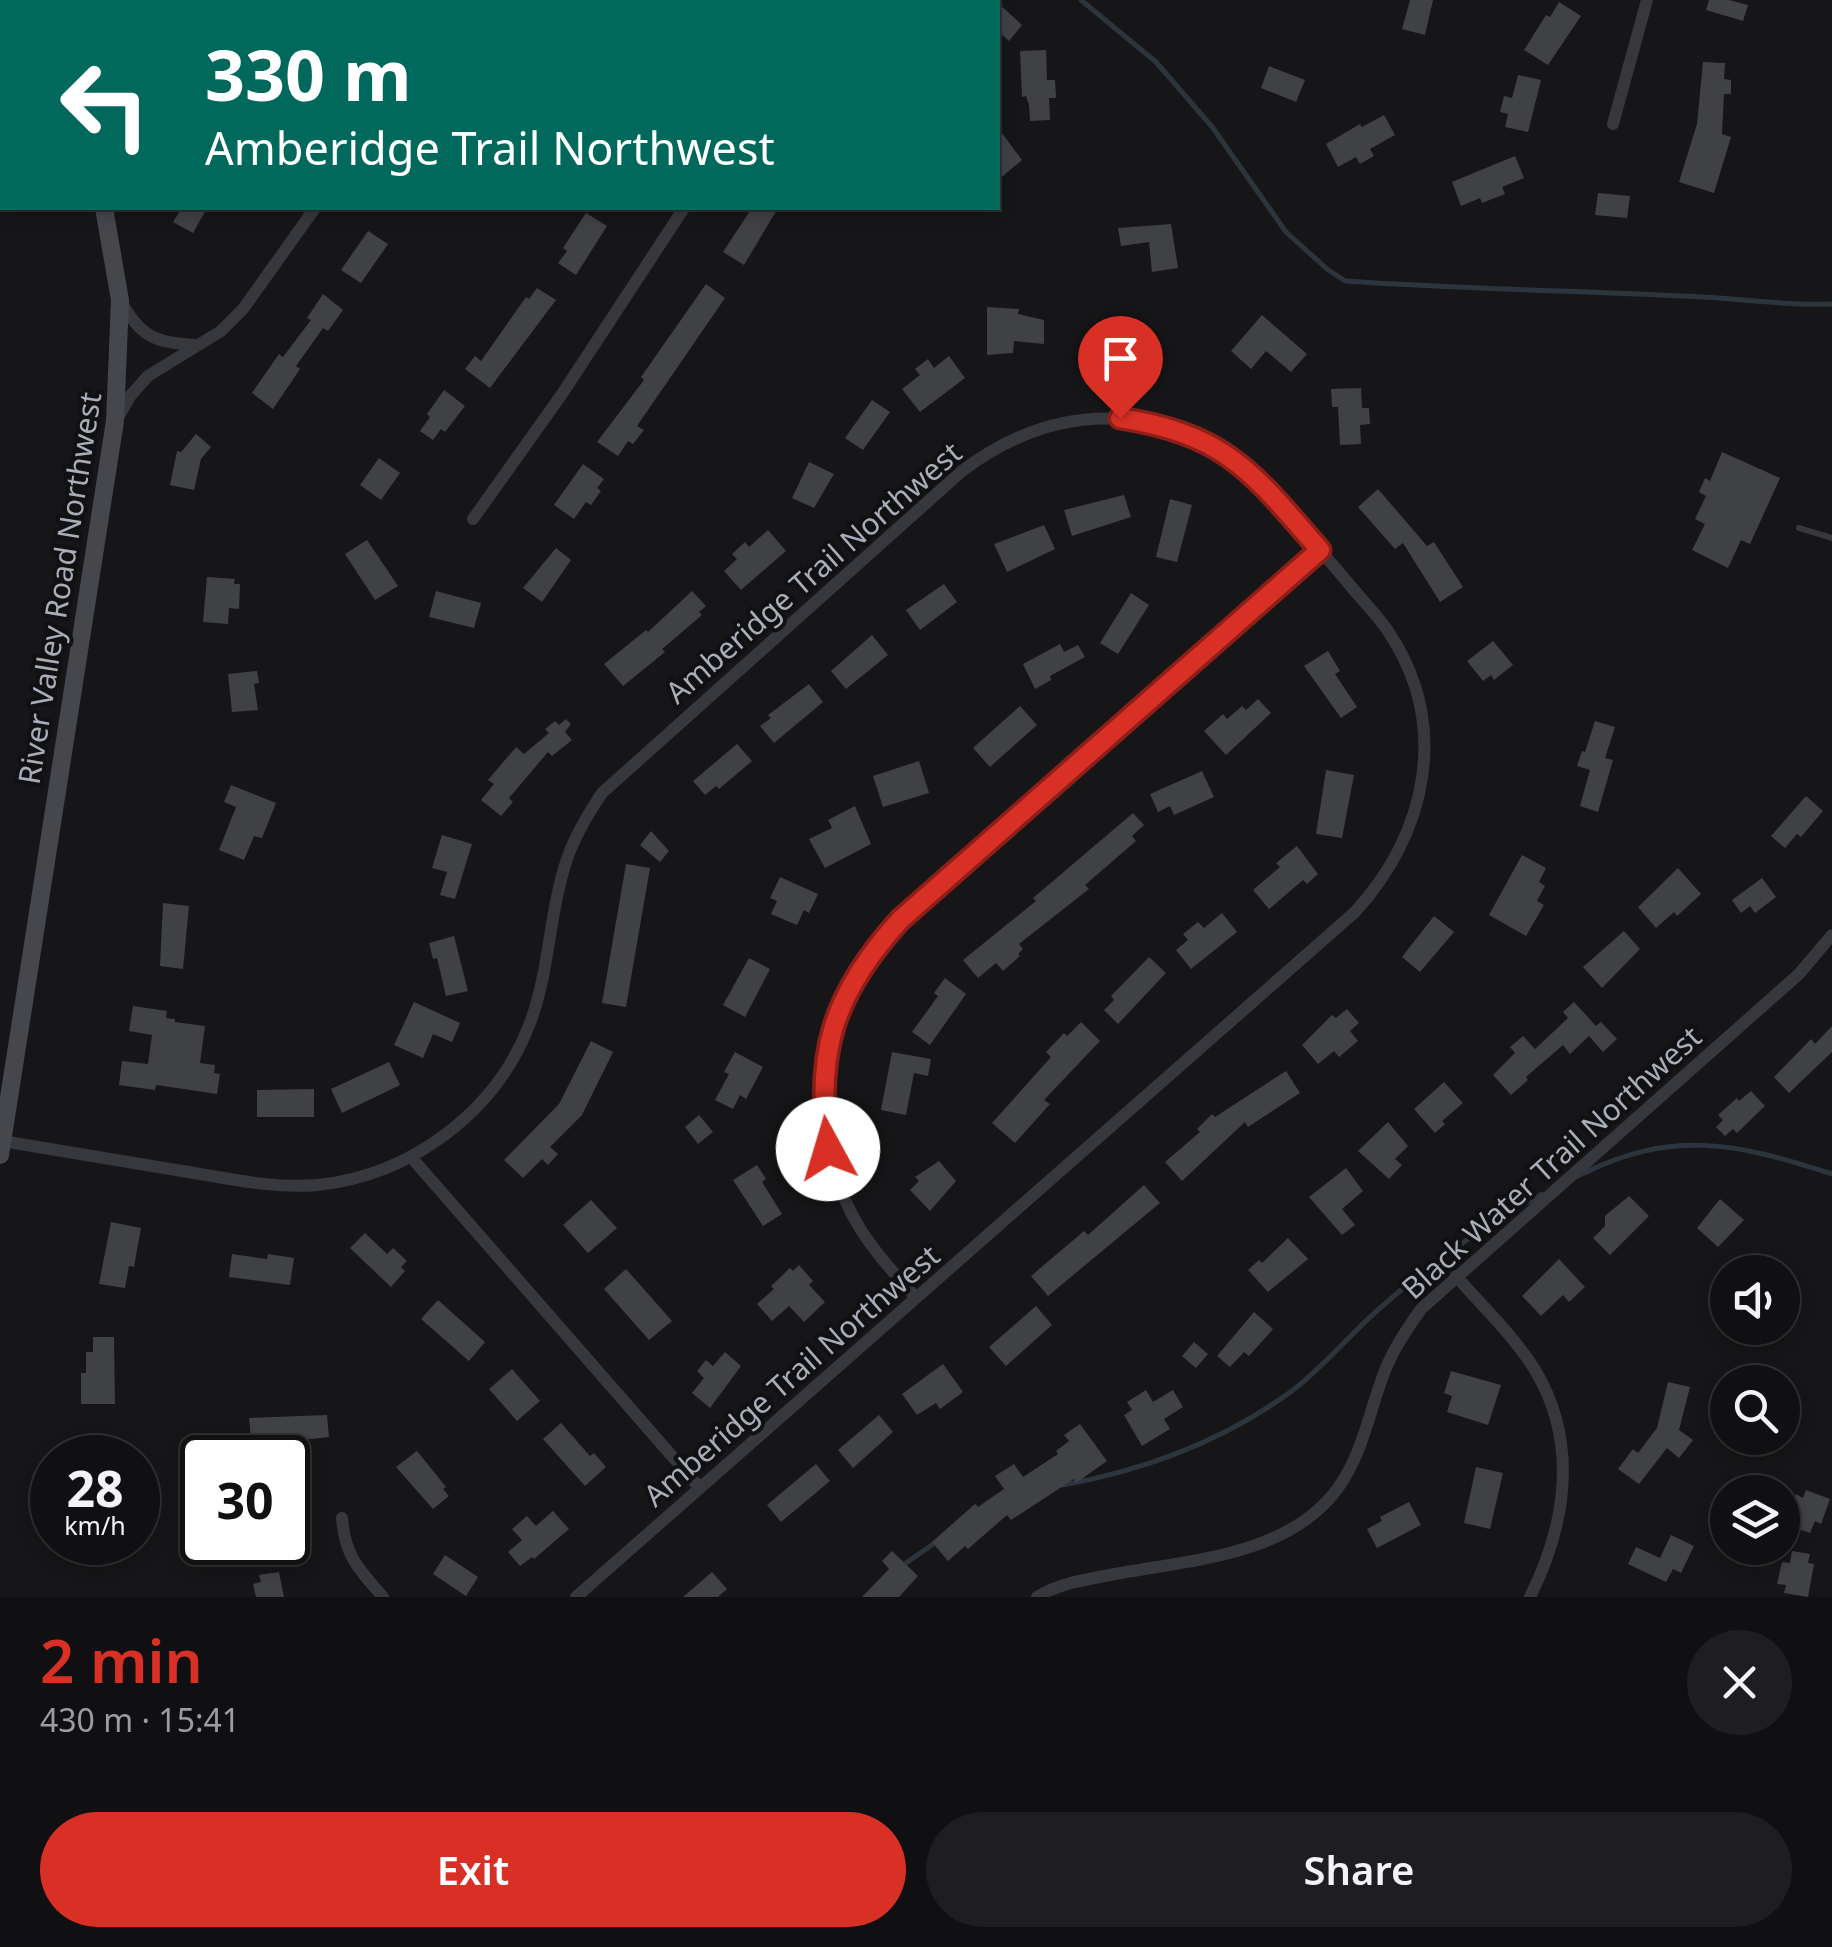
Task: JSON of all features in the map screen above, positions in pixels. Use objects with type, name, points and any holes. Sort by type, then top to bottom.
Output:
[{"type":"street","points":[[1613,124],[1647,0]]},
{"type":"street","name":"River Valley Road Northwest","points":[[1,1148],[115,421],[120,300],[104,210]]},
{"type":"street","points":[[115,421],[148,376],[221,332],[243,309],[314,210]]},
{"type":"street","points":[[472,518],[562,394],[683,210]]},
{"type":"street","points":[[120,300],[134,324],[150,337],[167,344],[198,345]]},
{"type":"street","name":"Amberidge Trail Northwest","points":[[1,1148],[288,1186],[354,1179],[411,1157],[474,1111],[518,1052],[539,995],[567,858],[581,825],[602,793],[986,453],[1026,432],[1074,420],[1120,418],[1164,425],[1207,442],[1245,467],[1388,631],[1406,664],[1418,696],[1424,738],[1423,779],[1414,820],[1399,855],[1355,912],[576,1597]]},
{"type":"street","points":[[916,1298],[878,1255],[858,1225],[840,1188],[828,1149],[823,1104],[825,1059],[832,1027],[849,986],[900,920],[1320,550]]},
{"type":"street","name":"Black Water Trail Northwest","points":[[1038,1597],[1075,1582],[1237,1550],[1270,1540],[1310,1518],[1340,1486],[1358,1453],[1397,1344],[1421,1309],[1798,974],[1832,936]]},
{"type":"street","points":[[411,1157],[700,1487]]},
{"type":"street","points":[[1456,1276],[1518,1346],[1536,1372],[1555,1414],[1564,1456],[1562,1510],[1549,1560],[1530,1597]]},
{"type":"street","points":[[342,1518],[344,1544],[353,1562],[384,1597]]},
{"type":"lane","points":[[1799,528],[1832,538]]},
{"type":"building","points":[[1410,0],[1433,0],[1425,35],[1402,29]]},
{"type":"building","points":[[1709,0],[1748,5],[1743,21],[1706,10]]},
{"type":"building","points":[[1559,2],[1581,16],[1548,65],[1524,50]]},
{"type":"building","points":[[1000,5],[1022,25],[1009,41],[1000,33]]},
{"type":"building","points":[[1046,50],[1047,80],[1055,80],[1056,98],[1049,98],[1050,120],[1030,121],[1026,96],[1022,97],[1020,51]]},
{"type":"building","points":[[1703,62],[1725,63],[1724,79],[1731,80],[1731,94],[1724,94],[1722,134],[1731,137],[1714,193],[1679,182],[1697,124]]},
{"type":"building","points":[[1269,66],[1305,80],[1296,102],[1261,88]]},
{"type":"building","points":[[1518,75],[1541,80],[1528,132],[1505,127],[1508,114],[1500,112],[1504,96],[1512,98]]},
{"type":"building","points":[[1384,115],[1395,135],[1370,149],[1374,156],[1360,164],[1356,157],[1338,167],[1326,144]]},
{"type":"building","points":[[1000,131],[1022,160],[1000,178]]},
{"type":"building","points":[[1515,156],[1524,178],[1502,187],[1505,194],[1461,206],[1452,182]]},
{"type":"building","points":[[1598,193],[1630,196],[1627,218],[1595,215]]},
{"type":"building","points":[[181,210],[206,210],[193,233],[173,222]]},
{"type":"building","points":[[751,210],[777,210],[744,265],[723,252]]},
{"type":"building","points":[[586,213],[607,226],[576,275],[558,263]]},
{"type":"building","points":[[1171,224],[1178,268],[1152,272],[1149,242],[1121,246],[1118,228]]},
{"type":"building","points":[[368,231],[388,244],[361,283],[341,270]]},
{"type":"building","points":[[706,284],[725,298],[637,426],[644,430],[633,444],[628,441],[618,456],[597,442],[644,380],[641,377]]},
{"type":"building","points":[[537,288],[556,300],[490,388],[465,369],[475,356],[481,361],[526,297],[529,299]]},
{"type":"building","points":[[323,294],[343,310],[328,331],[323,328],[296,366],[300,369],[273,409],[252,393],[279,354],[283,357],[311,320],[307,318]]},
{"type":"building","points":[[987,307],[1019,309],[1018,314],[1044,320],[1044,344],[1014,341],[1013,353],[987,355]]},
{"type":"building","points":[[1262,315],[1307,354],[1291,372],[1266,351],[1251,369],[1231,351]]},
{"type":"building","points":[[949,356],[965,378],[920,412],[902,389],[920,375],[915,369],[928,359],[934,368]]},
{"type":"building","points":[[1361,388],[1362,408],[1369,408],[1370,424],[1360,425],[1361,444],[1340,445],[1338,407],[1332,407],[1331,389]]},
{"type":"building","points":[[444,390],[465,406],[445,432],[441,429],[433,440],[420,431]]},
{"type":"building","points":[[872,400],[890,412],[863,450],[845,438]]},
{"type":"building","points":[[196,434],[211,447],[201,459],[194,490],[170,485],[177,451],[181,452]]},
{"type":"building","points":[[1722,452],[1780,478],[1750,544],[1741,540],[1728,568],[1692,550],[1705,524],[1695,519],[1706,496],[1699,492],[1705,478],[1710,481]]},
{"type":"building","points":[[379,458],[400,473],[381,500],[360,485]]},
{"type":"building","points":[[809,462],[834,474],[814,508],[792,498]]},
{"type":"building","points":[[583,464],[604,479],[591,505],[586,502],[574,519],[554,505]]},
{"type":"building","points":[[1378,489],[1427,546],[1434,542],[1463,587],[1440,602],[1403,543],[1395,549],[1358,507]]},
{"type":"building","points":[[1124,495],[1131,517],[1072,536],[1064,510]]},
{"type":"building","points":[[1170,499],[1192,505],[1177,562],[1156,557]]},
{"type":"building","points":[[1044,525],[1055,549],[1007,572],[994,544]]},
{"type":"building","points":[[768,530],[786,551],[741,590],[724,571],[737,559],[732,554],[745,542],[749,547]]},
{"type":"building","points":[[367,540],[398,586],[375,600],[345,554]]},
{"type":"building","points":[[556,548],[571,560],[542,602],[523,588]]},
{"type":"building","points":[[207,577],[235,579],[234,584],[240,584],[239,609],[229,608],[228,624],[203,622]]},
{"type":"building","points":[[944,584],[957,602],[920,630],[906,610]]},
{"type":"building","points":[[436,591],[481,603],[474,628],[429,617]]},
{"type":"building","points":[[692,591],[706,606],[699,612],[702,615],[623,686],[604,664],[648,632]]},
{"type":"building","points":[[1131,593],[1149,605],[1118,654],[1100,643]]},
{"type":"building","points":[[872,635],[888,655],[846,689],[831,671]]},
{"type":"building","points":[[1493,641],[1513,665],[1494,680],[1491,675],[1483,681],[1467,661]]},
{"type":"building","points":[[1060,644],[1064,652],[1078,645],[1085,657],[1035,689],[1023,664]]},
{"type":"building","points":[[1328,651],[1340,671],[1335,674],[1357,707],[1341,718],[1304,666]]},
{"type":"building","points":[[257,671],[259,683],[254,684],[258,710],[232,712],[228,674]]},
{"type":"building","points":[[809,684],[823,702],[774,743],[760,726],[771,718],[768,715]]},
{"type":"building","points":[[1258,699],[1271,713],[1226,755],[1204,731],[1223,714],[1227,719]]},
{"type":"building","points":[[1020,706],[1037,725],[990,767],[973,748]]},
{"type":"building","points":[[566,719],[571,724],[565,732],[572,740],[552,756],[548,752],[509,798],[513,802],[501,816],[481,800],[494,784],[488,780],[516,747],[524,754],[549,733],[545,729]]},
{"type":"building","points":[[1595,721],[1615,727],[1605,758],[1613,760],[1598,812],[1580,806],[1590,770],[1577,766]]},
{"type":"building","points":[[737,744],[752,761],[719,789],[716,786],[705,795],[693,781]]},
{"type":"building","points":[[919,761],[929,793],[883,807],[873,776]]},
{"type":"building","points":[[1326,770],[1354,775],[1342,838],[1316,834]]},
{"type":"building","points":[[1202,771],[1214,797],[1174,815],[1170,806],[1158,812],[1150,794]]},
{"type":"building","points":[[231,785],[276,803],[262,838],[254,836],[244,860],[219,850],[236,807],[224,802]]},
{"type":"building","points":[[1806,796],[1823,811],[1801,837],[1797,834],[1785,848],[1771,836]]},
{"type":"building","points":[[855,806],[871,844],[825,868],[809,839],[832,828],[828,820]]},
{"type":"building","points":[[1133,813],[1144,825],[1132,836],[1136,841],[1085,885],[1089,889],[1019,944],[1023,949],[1020,956],[1003,971],[996,963],[978,978],[963,960],[1036,901],[1033,898]]},
{"type":"building","points":[[651,831],[669,851],[660,862],[640,845]]},
{"type":"building","points":[[442,835],[472,844],[455,899],[440,895],[447,872],[432,868]]},
{"type":"building","points":[[1297,846],[1318,874],[1307,884],[1303,880],[1269,909],[1253,890]]},
{"type":"building","points":[[1522,855],[1546,868],[1539,882],[1545,886],[1537,901],[1544,905],[1526,936],[1489,915]]},
{"type":"building","points":[[626,864],[650,868],[626,1007],[602,1003]]},
{"type":"building","points":[[1678,868],[1701,894],[1677,916],[1674,912],[1656,928],[1638,907]]},
{"type":"building","points":[[780,877],[818,894],[809,913],[804,910],[797,925],[771,914],[777,901],[770,898]]},
{"type":"building","points":[[1762,878],[1776,897],[1755,913],[1750,906],[1741,913],[1732,900]]},
{"type":"building","points":[[163,903],[189,906],[183,969],[160,966]]},
{"type":"building","points":[[1222,913],[1237,932],[1191,969],[1176,950],[1188,940],[1183,934],[1198,922],[1204,928]]},
{"type":"building","points":[[1434,916],[1454,932],[1420,972],[1402,957]]},
{"type":"building","points":[[1624,931],[1640,949],[1602,988],[1583,967]]},
{"type":"building","points":[[454,936],[468,991],[446,996],[437,958],[433,959],[429,943]]},
{"type":"building","points":[[1149,957],[1166,973],[1118,1024],[1104,1010],[1114,1000],[1111,996]]},
{"type":"building","points":[[749,958],[770,969],[745,1017],[723,1005]]},
{"type":"building","points":[[945,978],[966,994],[930,1045],[912,1032],[938,996],[934,993]]},
{"type":"building","points":[[414,1002],[460,1023],[452,1042],[433,1034],[423,1058],[394,1045]]},
{"type":"building","points":[[1574,1002],[1596,1026],[1601,1022],[1617,1039],[1603,1052],[1589,1036],[1570,1054],[1563,1045],[1511,1095],[1493,1075],[1515,1053],[1510,1047],[1523,1036],[1535,1049],[1568,1018],[1563,1012]]},
{"type":"building","points":[[133,1006],[167,1011],[166,1018],[175,1022],[205,1026],[200,1063],[215,1065],[214,1073],[220,1074],[217,1094],[156,1085],[155,1090],[119,1085],[122,1061],[148,1064],[152,1035],[129,1031]]},
{"type":"building","points":[[1347,1009],[1359,1023],[1350,1031],[1358,1041],[1339,1057],[1334,1051],[1318,1064],[1302,1045],[1332,1015],[1336,1018]]},
{"type":"building","points":[[1081,1022],[1100,1041],[1044,1100],[1050,1104],[1015,1143],[992,1123],[1051,1057],[1046,1052]]},
{"type":"building","points":[[1832,1026],[1832,1052],[1789,1093],[1774,1077],[1811,1039],[1815,1044]]},
{"type":"building","points":[[591,1041],[613,1052],[582,1115],[550,1147],[558,1154],[548,1165],[542,1159],[523,1178],[504,1160],[559,1104]]},
{"type":"building","points":[[735,1052],[763,1067],[746,1099],[740,1095],[733,1109],[715,1100]]},
{"type":"building","points":[[892,1052],[931,1059],[928,1076],[914,1073],[906,1115],[881,1110]]},
{"type":"building","points":[[389,1062],[400,1085],[342,1113],[331,1089]]},
{"type":"building","points":[[1286,1071],[1300,1093],[1248,1127],[1245,1122],[1182,1181],[1165,1162],[1200,1132],[1197,1129],[1212,1114],[1215,1117]]},
{"type":"building","points":[[1444,1082],[1463,1103],[1442,1121],[1445,1124],[1435,1133],[1414,1109]]},
{"type":"building","points":[[314,1089],[314,1117],[257,1117],[257,1090]]},
{"type":"building","points":[[1751,1091],[1765,1106],[1737,1133],[1733,1129],[1725,1136],[1716,1127],[1723,1120],[1718,1115]]},
{"type":"building","points":[[699,1115],[713,1132],[698,1144],[685,1127]]},
{"type":"building","points":[[1388,1122],[1408,1146],[1395,1159],[1402,1165],[1389,1179],[1358,1151]]},
{"type":"building","points":[[939,1161],[956,1181],[930,1211],[910,1190],[919,1181],[915,1177]]},
{"type":"building","points":[[757,1165],[766,1179],[762,1182],[782,1214],[763,1226],[733,1180]]},
{"type":"building","points":[[1346,1168],[1363,1191],[1342,1209],[1355,1225],[1342,1235],[1309,1197]]},
{"type":"building","points":[[1144,1185],[1160,1203],[1048,1296],[1031,1276],[1084,1231],[1088,1235]]},
{"type":"building","points":[[1629,1196],[1649,1216],[1610,1255],[1593,1238],[1605,1226],[1605,1216]]},
{"type":"building","points":[[1720,1199],[1744,1220],[1718,1247],[1697,1228]]},
{"type":"building","points":[[591,1200],[617,1228],[588,1253],[563,1225]]},
{"type":"building","points":[[111,1222],[141,1228],[134,1267],[129,1266],[125,1288],[99,1284]]},
{"type":"building","points":[[365,1233],[387,1254],[393,1248],[407,1261],[401,1267],[405,1271],[391,1287],[350,1248]]},
{"type":"building","points":[[1288,1238],[1308,1259],[1268,1292],[1248,1270],[1259,1260],[1262,1263]]},
{"type":"building","points":[[232,1254],[294,1258],[290,1285],[229,1277]]},
{"type":"building","points":[[1559,1259],[1585,1287],[1569,1302],[1563,1295],[1541,1316],[1522,1296]]},
{"type":"building","points":[[799,1265],[813,1281],[809,1285],[825,1302],[804,1322],[789,1306],[772,1321],[757,1304],[790,1268],[793,1271]]},
{"type":"building","points":[[626,1269],[672,1321],[649,1340],[604,1289]]},
{"type":"building","points":[[438,1300],[485,1342],[469,1361],[421,1319]]},
{"type":"building","points":[[1036,1306],[1052,1325],[1006,1366],[989,1347]]},
{"type":"building","points":[[1254,1312],[1273,1329],[1249,1356],[1244,1352],[1230,1367],[1217,1356]]},
{"type":"building","points":[[93,1337],[114,1337],[115,1404],[81,1404],[81,1373],[86,1373],[86,1352],[93,1352]]},
{"type":"building","points":[[1194,1342],[1208,1354],[1196,1368],[1182,1356]]},
{"type":"building","points":[[725,1352],[741,1366],[710,1408],[692,1393],[704,1378],[697,1371],[706,1360],[713,1366]]},
{"type":"building","points":[[943,1364],[963,1392],[940,1409],[936,1403],[917,1415],[902,1394]]},
{"type":"building","points":[[512,1369],[540,1401],[517,1421],[489,1389]]},
{"type":"building","points":[[1451,1371],[1501,1385],[1488,1425],[1447,1412],[1452,1396],[1444,1393]]},
{"type":"building","points":[[1668,1382],[1690,1387],[1679,1430],[1693,1440],[1679,1458],[1667,1448],[1639,1484],[1618,1469],[1633,1449],[1638,1453],[1657,1428]]},
{"type":"building","points":[[1146,1390],[1153,1402],[1173,1390],[1183,1407],[1164,1419],[1170,1429],[1142,1446],[1124,1415],[1132,1410],[1127,1402]]},
{"type":"building","points":[[327,1415],[329,1437],[251,1435],[249,1418]]},
{"type":"building","points":[[879,1415],[893,1432],[853,1468],[838,1450]]},
{"type":"building","points":[[561,1423],[590,1456],[594,1453],[606,1467],[585,1486],[543,1439]]},
{"type":"building","points":[[1080,1424],[1107,1461],[1011,1520],[1007,1515],[948,1561],[932,1542],[975,1504],[978,1507],[1004,1489],[995,1476],[1014,1464],[1023,1477],[1058,1454],[1056,1451],[1069,1441],[1064,1435]]},
{"type":"building","points":[[417,1451],[449,1496],[433,1509],[396,1467]]},
{"type":"building","points":[[816,1464],[830,1481],[781,1522],[767,1505]]},
{"type":"building","points":[[1476,1467],[1503,1473],[1490,1529],[1464,1523]]},
{"type":"building","points":[[1806,1490],[1830,1499],[1821,1524],[1815,1521],[1810,1533],[1800,1529],[1800,1496],[1803,1498]]},
{"type":"building","points":[[1409,1502],[1421,1525],[1377,1548],[1367,1529],[1382,1521],[1380,1517]]},
{"type":"building","points":[[553,1511],[569,1529],[520,1566],[508,1552],[522,1540],[512,1529],[527,1516],[536,1526]]},
{"type":"building","points":[[1671,1535],[1694,1546],[1681,1573],[1673,1569],[1666,1582],[1628,1564],[1636,1547],[1660,1558]]},
{"type":"building","points":[[892,1551],[918,1576],[899,1597],[862,1597],[889,1569],[882,1561]]},
{"type":"building","points":[[1800,1552],[1810,1554],[1808,1563],[1814,1564],[1808,1597],[1784,1593],[1786,1585],[1777,1584],[1781,1565],[1800,1565]]},
{"type":"building","points":[[445,1555],[478,1577],[466,1596],[433,1574]]},
{"type":"building","points":[[279,1572],[284,1597],[256,1597],[253,1584],[261,1582],[259,1575]]},
{"type":"building","points":[[712,1572],[727,1589],[718,1597],[683,1597]]},
{"type":"waterway","points":[[1081,0],[1156,62],[1213,128],[1286,232],[1345,281],[1832,304]]},
{"type":"waterway","points":[[1578,1176],[1644,1151],[1704,1145],[1765,1154],[1832,1174]]},
{"type":"waterway","points":[[1063,1485],[1153,1462],[1237,1426],[1301,1384],[1417,1277],[1477,1233],[1542,1194]]},
{"type":"waterway","points":[[903,1565],[939,1540]]},
{"type":"route","points":[[828,1149],[823,1104],[825,1059],[832,1027],[849,986],[871,953],[900,920],[1320,550],[1264,485],[1226,454],[1164,425],[1120,418]]}]
